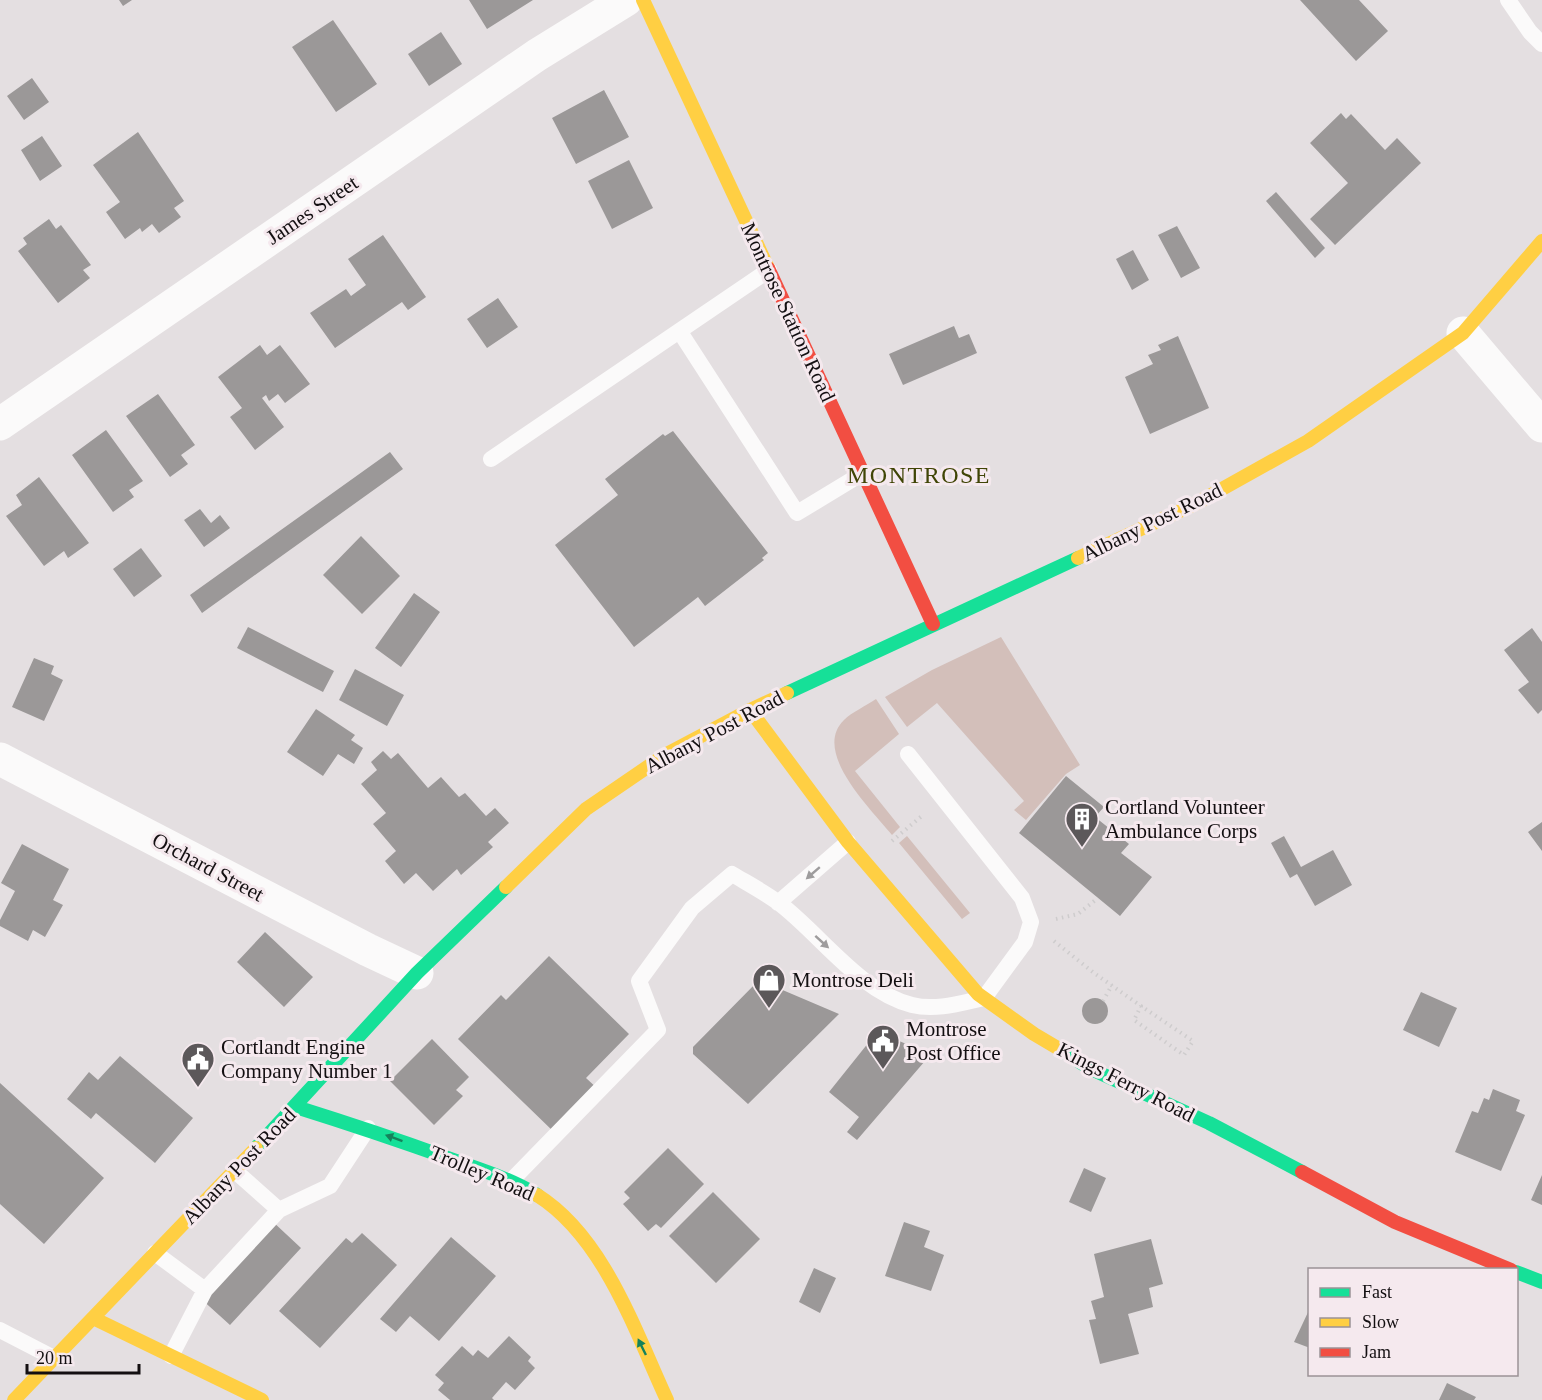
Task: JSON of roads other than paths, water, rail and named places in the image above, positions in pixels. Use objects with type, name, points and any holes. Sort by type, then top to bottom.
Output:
[{"type":"street","name":"James Street","points":[[0,424],[537,55],[626,0]]},
{"type":"street","name":"Montrose Station Road","points":[[643,0],[933,624]]},
{"type":"street","name":"Albany Post Road","points":[[14,1400],[296,1107],[417,972],[586,810],[665,755],[750,710],[1195,504],[1308,441],[1463,333],[1542,241]]},
{"type":"street","points":[[1463,333],[1542,426]]},
{"type":"street","name":"Kings Ferry Road","points":[[750,710],[848,842],[984,998],[1034,1034],[1091,1069],[1209,1123],[1395,1222],[1509,1268]]},
{"type":"street","name":"Orchard Street","points":[[0,759],[368,951],[417,972]]},
{"type":"street","name":"Trolley Road","points":[[296,1107],[368,1128],[511,1181],[539,1196],[570,1222],[602,1264],[667,1400]]},
{"type":"street","points":[[1518,1273],[1542,1282]]},
{"type":"street","points":[[93,1318],[262,1400]]},
{"type":"lane","points":[[1508,0],[1530,32],[1542,44]]},
{"type":"lane","points":[[491,459],[769,270]]},
{"type":"lane","points":[[680,332],[797,513],[863,473]]},
{"type":"lane","points":[[511,1181],[658,1030],[639,981],[692,908],[732,874],[778,903],[865,981],[889,996],[910,1005],[924,1007],[939,1007],[984,998],[1025,942],[1031,922],[1022,898],[908,754]]},
{"type":"lane","points":[[778,903],[848,842]]},
{"type":"lane","points":[[171,1356],[205,1290],[279,1210],[330,1186],[368,1128]]},
{"type":"lane","points":[[234,1170],[279,1210]]},
{"type":"lane","points":[[155,1253],[205,1290]]},
{"type":"lane","points":[[0,1330],[54,1358]]},
{"type":"place","name":"Cortland Volunteer Ambulance Corps","points":[[1082,848]]},
{"type":"place","name":"Montrose Deli","points":[[769,1009]]},
{"type":"place","name":"Montrose Post Office","points":[[883,1070]]},
{"type":"place","name":"Cortlandt Engine Company Number 1","points":[[198,1088]]},
{"type":"district","name":"MONTROSE","points":[[919,475]]}]
